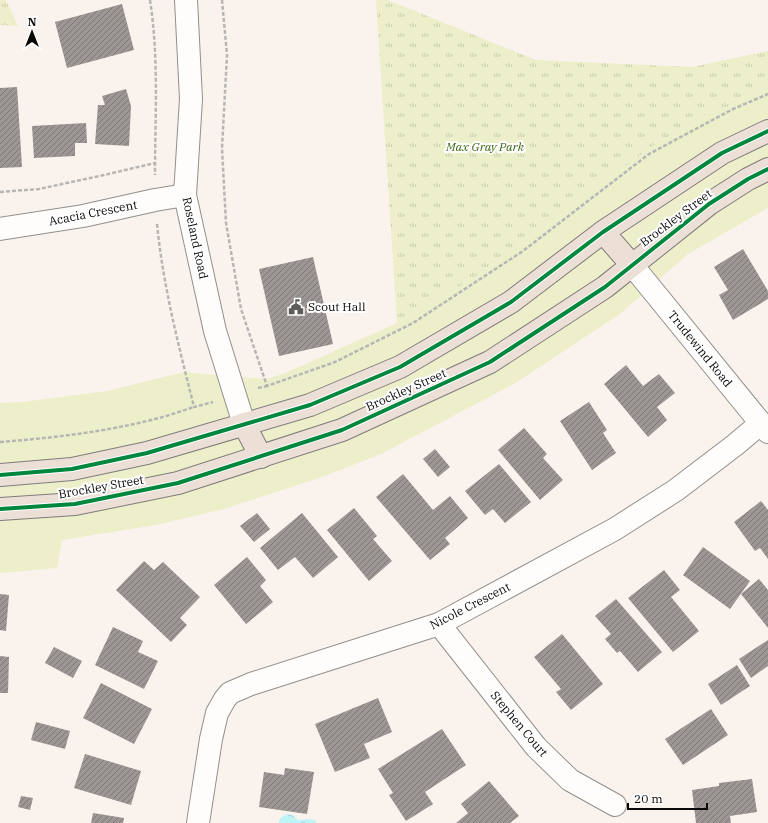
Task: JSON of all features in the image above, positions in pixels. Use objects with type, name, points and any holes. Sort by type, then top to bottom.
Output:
[{"type":"main road","name":"Brockley Street","points":[[0,474],[80,467],[148,453],[310,405],[400,367],[511,302],[603,232],[722,153],[768,131]]},
{"type":"main road","name":"Brockley Street","points":[[0,509],[76,504],[178,483],[342,430],[490,362],[605,287],[709,204],[748,179],[768,169]]},
{"type":"main road","points":[[603,232],[632,265]]},
{"type":"main road","points":[[244,424],[261,457]]},
{"type":"street","name":"Roseland Road","points":[[186,0],[192,99],[185,195],[215,331],[244,424]]},
{"type":"street","name":"Acacia Crescent","points":[[0,229],[83,216],[185,195]]},
{"type":"street","name":"Trudewind Road","points":[[632,265],[764,428]]},
{"type":"street","name":"Nicole Crescent","points":[[198,823],[211,739],[217,713],[230,693],[251,684],[439,624],[615,529],[676,490],[735,446],[764,428]]},
{"type":"street","name":"Stephen Court","points":[[439,624],[536,747],[570,780],[615,805]]},
{"type":"path","points":[[222,0],[227,55],[222,148],[226,223],[241,309],[267,386],[336,362],[413,323],[523,251],[649,154],[733,109],[768,94]]},
{"type":"path","points":[[0,192],[39,189],[155,163]]},
{"type":"path","points":[[0,442],[70,435],[155,419],[194,407]]},
{"type":"green space","points":[[0,0],[6,0],[18,26],[0,25]]},
{"type":"green space","name":"Max Gray Park","points":[[376,0],[388,0],[536,60],[692,67],[768,51],[768,89],[715,112],[651,147],[538,232],[467,282],[397,323]]},
{"type":"green space","points":[[768,89],[768,208],[688,254],[620,314],[514,384],[381,454],[325,476],[224,509],[156,525],[62,540],[57,568],[0,573],[0,403],[22,402],[107,391],[184,372],[266,379],[283,374],[397,323],[467,282],[538,232],[651,147],[715,112]]},
{"type":"water","points":[[287,814],[292,815],[298,820],[315,820],[316,823],[279,823],[280,818]]},
{"type":"building","points":[[122,4],[134,50],[67,68],[55,22]]},
{"type":"building","points":[[17,87],[22,167],[0,168],[0,88]]},
{"type":"building","points":[[126,89],[131,106],[129,146],[95,144],[98,105],[105,105],[102,96]]},
{"type":"building","points":[[86,123],[87,143],[75,143],[75,156],[34,158],[32,126]]},
{"type":"building","points":[[743,249],[768,291],[768,299],[733,320],[719,295],[728,290],[714,267]]},
{"type":"building","name":"Scout Hall","points":[[313,257],[333,344],[279,356],[259,269]]},
{"type":"building","points":[[626,365],[643,386],[659,374],[675,393],[657,407],[667,420],[648,437],[604,384]]},
{"type":"building","points":[[589,402],[607,430],[603,433],[616,453],[592,470],[560,421]]},
{"type":"building","points":[[524,428],[547,454],[543,458],[563,480],[540,500],[498,450]]},
{"type":"building","points":[[435,449],[450,467],[438,477],[423,459]]},
{"type":"building","points":[[499,464],[531,502],[505,523],[493,509],[485,515],[465,491]]},
{"type":"building","points":[[403,474],[433,510],[450,496],[468,518],[445,538],[450,544],[430,560],[376,497]]},
{"type":"building","points":[[761,501],[768,510],[768,559],[760,548],[755,551],[734,522]]},
{"type":"building","points":[[354,508],[377,536],[373,539],[392,561],[369,581],[327,530]]},
{"type":"building","points":[[257,513],[270,529],[254,542],[240,526]]},
{"type":"building","points":[[302,513],[338,557],[313,578],[295,557],[278,570],[260,548]]},
{"type":"building","points":[[703,547],[750,581],[730,609],[683,575]]},
{"type":"building","points":[[247,557],[266,580],[260,586],[273,602],[246,624],[214,585]]},
{"type":"building","points":[[144,561],[154,570],[163,562],[200,597],[180,618],[187,625],[171,642],[116,590]]},
{"type":"building","points":[[664,570],[680,590],[671,597],[699,631],[673,652],[628,598]]},
{"type":"building","points":[[759,579],[768,590],[768,628],[741,594]]},
{"type":"building","points":[[0,594],[9,595],[6,631],[0,630]]},
{"type":"building","points":[[616,599],[662,652],[638,672],[620,651],[617,653],[605,639],[611,634],[595,616]]},
{"type":"building","points":[[113,627],[143,641],[138,652],[158,661],[144,689],[95,665]]},
{"type":"building","points":[[562,634],[603,684],[571,710],[556,692],[561,689],[534,657]]},
{"type":"building","points":[[768,640],[768,666],[751,678],[739,659]]},
{"type":"building","points":[[54,647],[82,661],[73,678],[45,663]]},
{"type":"building","points":[[0,656],[9,657],[8,693],[0,693]]},
{"type":"building","points":[[737,665],[750,686],[721,705],[708,684]]},
{"type":"building","points":[[101,683],[152,709],[134,744],[83,718]]},
{"type":"building","points":[[378,698],[392,732],[364,744],[370,758],[335,772],[315,724]]},
{"type":"building","points":[[711,709],[728,735],[683,765],[665,739]]},
{"type":"building","points":[[36,722],[70,731],[65,749],[31,740]]},
{"type":"building","points":[[442,729],[466,765],[425,792],[433,804],[406,821],[389,795],[393,793],[378,769]]},
{"type":"building","points":[[85,754],[141,771],[131,805],[74,788]]},
{"type":"building","points":[[285,768],[314,772],[307,814],[259,807],[264,772],[284,775]]},
{"type":"building","points":[[752,779],[757,812],[730,816],[731,823],[696,823],[692,790],[719,786],[719,783]]},
{"type":"building","points":[[489,781],[519,816],[510,823],[456,823],[468,813],[461,804]]},
{"type":"building","points":[[21,796],[33,798],[30,810],[18,807]]},
{"type":"building","points":[[93,813],[124,818],[123,823],[91,823]]},
{"type":"cycle path","points":[[0,475],[72,469],[147,453],[310,405],[400,367],[511,302],[603,232],[722,153],[768,131]]},
{"type":"cycle path","points":[[0,509],[75,504],[178,483],[342,430],[490,362],[605,287],[709,204],[748,179],[768,169]]},
{"type":"place","name":"Scout Hall","points":[[296,307]]}]
